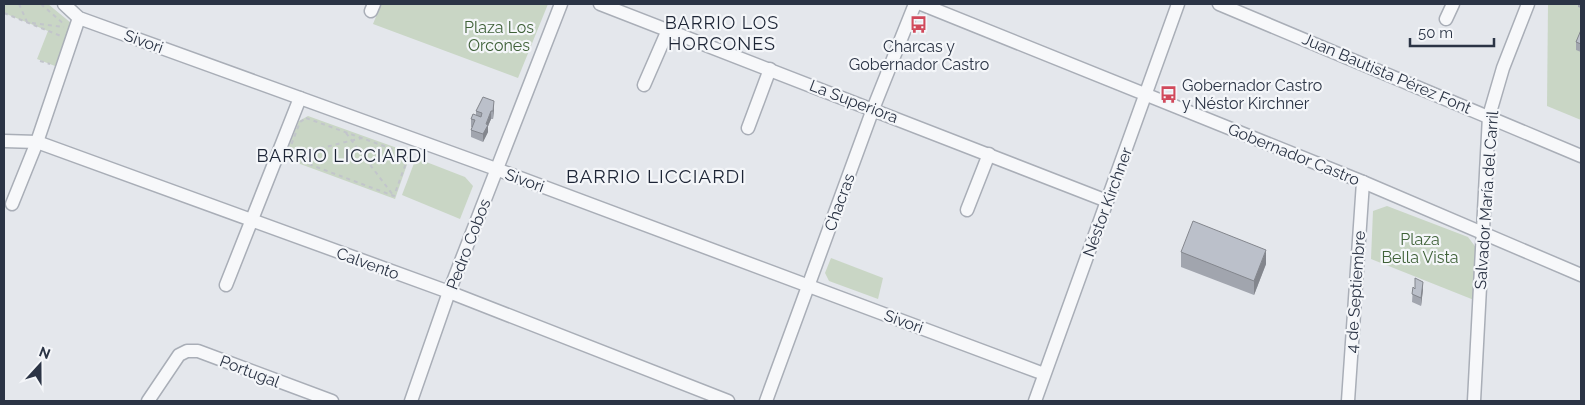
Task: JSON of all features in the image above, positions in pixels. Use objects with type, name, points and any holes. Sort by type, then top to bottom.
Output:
[{"type":"street","name":"Sivori","points":[[64,4],[79,18],[496,169],[1044,374]]},
{"type":"street","name":"Pedro Cobos","points":[[410,401],[449,292],[561,4]]},
{"type":"street","name":"La Superiora","points":[[600,4],[873,108],[1107,201]]},
{"type":"street","name":"Chacras","points":[[766,401],[873,108],[914,4]]},
{"type":"street","name":"Gobernador Castro","points":[[921,4],[1363,182],[1581,275]]},
{"type":"street","name":"Néstor Kirchner","points":[[1035,401],[1178,4]]},
{"type":"street","name":"Juan Bautista Pérez Font","points":[[1219,4],[1581,156]]},
{"type":"street","points":[[1446,19],[1452,4]]},
{"type":"street","name":"Salvador María del Carril","points":[[1474,401],[1489,116],[1503,68],[1528,4]]},
{"type":"street","points":[[12,204],[37,142],[79,18]]},
{"type":"street","points":[[644,85],[668,30]]},
{"type":"street","points":[[748,128],[770,69]]},
{"type":"street","points":[[226,285],[300,98]]},
{"type":"street","name":"Calvento","points":[[4,141],[37,142],[449,292],[728,401]]},
{"type":"street","points":[[967,210],[989,154]]},
{"type":"street","name":"4 de Septiembre","points":[[1348,401],[1363,182]]},
{"type":"street","name":"Portugal","points":[[148,401],[180,355],[187,351],[198,350],[305,397],[332,401]]},
{"type":"path","points":[[18,4],[28,22]]},
{"type":"path","points":[[40,4],[67,27]]},
{"type":"path","points":[[4,13],[64,37]]},
{"type":"path","points":[[28,22],[67,27]]},
{"type":"path","points":[[61,44],[67,27]]},
{"type":"path","points":[[40,61],[53,66]]},
{"type":"path","points":[[287,156],[300,122],[306,118],[409,155],[394,196]]},
{"type":"path","points":[[346,132],[394,196]]},
{"type":"path","points":[[287,156],[362,138]]},
{"type":"path","points":[[287,156],[394,196]]},
{"type":"green space","points":[[4,4],[48,4],[71,23],[55,66],[37,59],[48,31],[4,13]]},
{"type":"green space","name":"Plaza Los Orcones","points":[[381,4],[548,4],[518,78],[373,24]]},
{"type":"green space","points":[[1548,4],[1581,4],[1581,120],[1547,106]]},
{"type":"green space","points":[[308,116],[411,153],[395,199],[284,158],[299,121]]},
{"type":"green space","points":[[416,158],[465,177],[473,186],[460,219],[402,195]]},
{"type":"green space","name":"Plaza Bella Vista","points":[[1387,206],[1468,237],[1477,249],[1474,300],[1371,259],[1373,211]]},
{"type":"green space","points":[[831,258],[883,278],[878,299],[829,281],[825,273]]},
{"type":"building","points":[[1581,30],[1581,44],[1576,42]]},
{"type":"building","points":[[483,97],[494,101],[493,111],[491,111],[486,124],[488,125],[483,134],[471,130],[475,120],[471,119],[473,114],[481,117],[482,113],[476,111]]},
{"type":"building","points":[[1193,221],[1266,250],[1254,281],[1181,252]]},
{"type":"building","points":[[1415,278],[1423,282],[1421,298],[1412,294],[1413,287],[1415,289]]},
{"type":"place","name":"Charcas y Gobernador Castro","points":[[919,25]]},
{"type":"place","name":"Gobernador Castro y Néstor Kirchner","points":[[1168,94]]},
{"type":"district","name":"BARRIO LOS HORCONES","points":[[722,33]]},
{"type":"district","name":"BARRIO LICCIARDI","points":[[342,156]]},
{"type":"district","name":"BARRIO LICCIARDI","points":[[656,176]]}]
